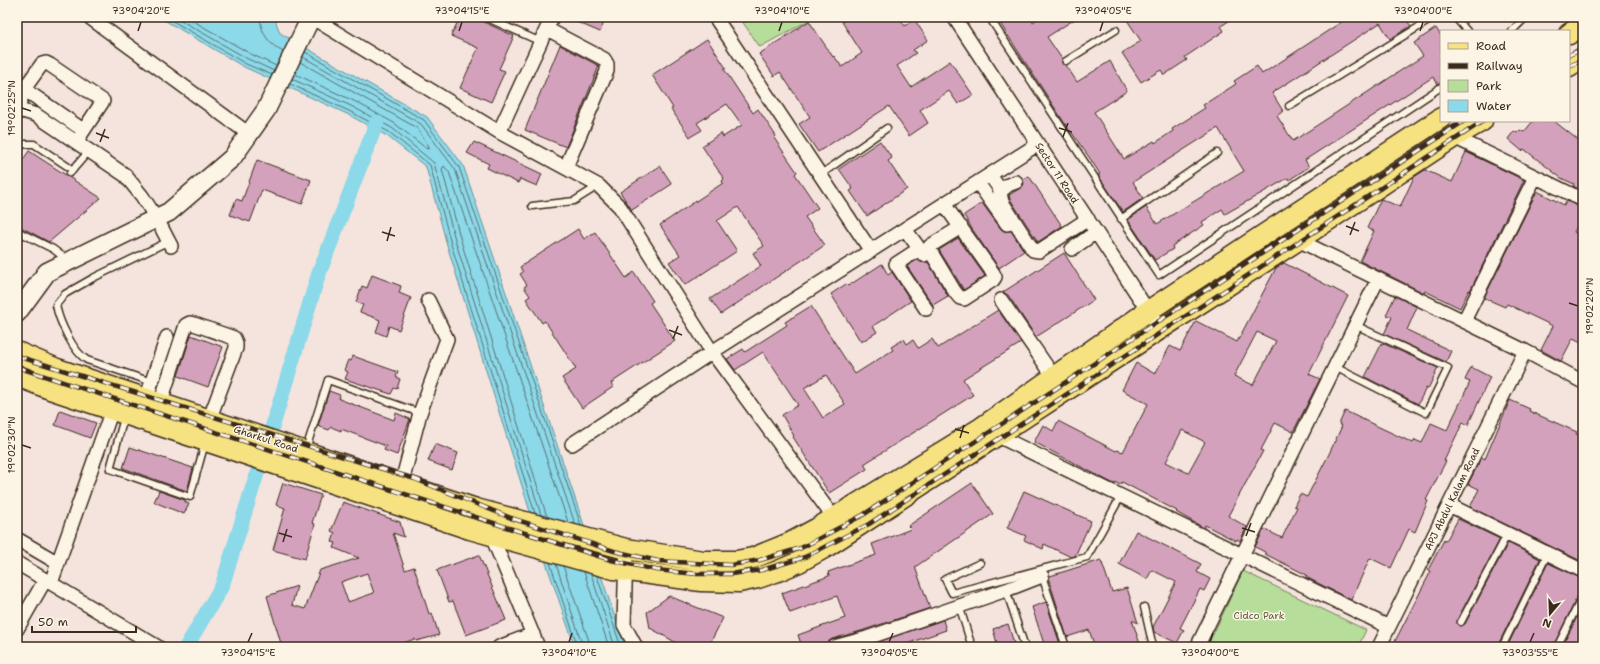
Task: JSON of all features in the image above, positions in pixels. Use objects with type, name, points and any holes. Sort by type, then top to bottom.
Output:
[{"type":"main road","points":[[1570,33],[1583,25]]},
{"type":"main road","points":[[1570,66],[1583,58]]},
{"type":"main road","points":[[989,432],[1054,377],[1148,311],[1440,119]]},
{"type":"main road","points":[[989,432],[1160,329],[1454,137],[1480,122]]},
{"type":"main road","name":"Gharkul Road","points":[[17,352],[57,370],[152,395],[209,420],[401,486],[476,509],[623,548],[703,561],[736,561],[752,558],[790,543],[989,432]]},
{"type":"main road","name":"Gharkul Road","points":[[17,376],[501,541],[620,570],[678,579],[720,582],[739,582],[758,578],[799,562],[826,547],[989,432]]},
{"type":"street","points":[[89,17],[249,134]]},
{"type":"street","points":[[17,313],[47,272],[169,212],[232,158],[266,110],[311,17],[499,132],[599,186],[620,207],[712,352],[834,518]]},
{"type":"street","points":[[715,17],[871,250]]},
{"type":"street","name":"Sector 11 Road","points":[[954,17],[1160,329]]},
{"type":"street","points":[[499,132],[550,23],[604,59],[608,64],[607,71],[566,167]]},
{"type":"street","points":[[76,142],[103,102],[100,98],[46,63],[42,64],[24,89],[17,112],[36,114],[76,142],[89,151],[125,175],[157,218],[170,244]]},
{"type":"street","points":[[24,89],[82,130]]},
{"type":"street","points":[[1454,137],[1583,200]]},
{"type":"street","points":[[572,444],[712,352],[1038,144]]},
{"type":"street","points":[[990,175],[999,188],[1002,202],[1033,250],[1036,252],[1088,219]]},
{"type":"street","points":[[1464,321],[1535,177]]},
{"type":"street","points":[[1000,192],[1008,184],[1016,182]]},
{"type":"street","points":[[978,183],[1022,247]]},
{"type":"street","points":[[947,203],[994,277],[993,280],[964,299],[960,298],[955,292],[929,249],[930,246],[961,227]]},
{"type":"street","points":[[947,203],[996,270]]},
{"type":"street","points":[[905,229],[951,295]]},
{"type":"street","points":[[1072,249],[1096,232]]},
{"type":"street","points":[[1298,240],[1524,350],[1583,382]]},
{"type":"street","points":[[919,249],[896,264],[926,309]]},
{"type":"street","points":[[1197,647],[1378,279]]},
{"type":"street","points":[[396,505],[420,413],[447,339],[428,300]]},
{"type":"street","points":[[1001,300],[1054,377]]},
{"type":"street","points":[[152,395],[186,325],[190,323],[194,324],[234,338],[236,342],[209,420],[205,441]]},
{"type":"street","points":[[152,395],[167,337]]},
{"type":"street","name":"APJ Abdul Kalam Road","points":[[1379,647],[1524,350]]},
{"type":"street","points":[[17,629],[58,563],[119,412]]},
{"type":"street","points":[[989,432],[1389,627]]},
{"type":"street","points":[[1449,505],[1583,571]]},
{"type":"street","points":[[17,539],[58,563]]},
{"type":"street","points":[[501,541],[538,647]]},
{"type":"street","points":[[623,548],[620,570],[624,625],[636,647]]},
{"type":"street","points":[[17,563],[158,647]]},
{"type":"street","points":[[834,647],[868,640],[958,605],[1006,590],[1042,576]]},
{"type":"street","points":[[499,647],[533,634]]},
{"type":"lane","points":[[485,17],[541,42]]},
{"type":"lane","points":[[989,17],[1034,82],[1121,219],[1159,275],[1440,88]]},
{"type":"lane","points":[[1289,106],[1435,17]]},
{"type":"lane","points":[[1455,17],[1466,30]]},
{"type":"lane","points":[[1513,30],[1526,17]]},
{"type":"lane","points":[[1066,61],[1116,30]]},
{"type":"lane","points":[[820,174],[887,128]]},
{"type":"lane","points":[[19,147],[25,144],[34,144],[72,171],[89,151]]},
{"type":"lane","points":[[1121,219],[1218,153]]},
{"type":"lane","points":[[532,206],[574,201],[599,186]]},
{"type":"lane","points":[[17,231],[53,249],[69,261]]},
{"type":"lane","points":[[152,395],[80,356],[58,317],[56,305],[65,294],[93,278],[170,244]]},
{"type":"lane","points":[[1335,367],[1426,412],[1448,368],[1355,325]]},
{"type":"lane","points":[[305,452],[328,380],[420,413]]},
{"type":"lane","points":[[119,412],[110,469],[190,497],[205,441]]},
{"type":"lane","points":[[980,563],[945,579],[952,593],[1087,557],[1122,496]]},
{"type":"lane","points":[[1461,622],[1508,533]]},
{"type":"lane","points":[[1503,645],[1548,553]]},
{"type":"lane","points":[[1042,576],[1066,647]]},
{"type":"lane","points":[[1006,590],[1025,647]]},
{"type":"lane","points":[[1557,647],[1583,595]]},
{"type":"lane","points":[[958,605],[972,647]]},
{"type":"lane","points":[[1144,607],[1153,647]]},
{"type":"green space","points":[[739,17],[815,17],[760,47]]},
{"type":"green space","name":"Cidco Park","points":[[1243,571],[1366,630],[1358,647],[1222,647],[1210,641]]},
{"type":"water","points":[[159,17],[274,17],[280,33],[427,117],[463,165],[625,647],[575,647],[545,560],[447,245],[426,167],[387,136],[347,114],[244,67]]},
{"type":"building","points":[[460,17],[473,17],[514,36],[499,69],[505,71],[491,102],[460,88],[478,48],[451,36]]},
{"type":"building","points":[[565,17],[606,17],[600,32]]},
{"type":"building","points":[[849,17],[899,17],[905,26],[914,19],[928,40],[913,50],[916,53],[897,66],[911,87],[950,61],[973,95],[958,104],[949,91],[920,110],[928,123],[909,136],[889,106],[818,152],[799,124],[810,117],[780,72],[774,76],[759,54],[809,21],[833,57],[834,56],[842,67],[862,53],[842,22]]},
{"type":"building","points":[[996,17],[1030,17],[1033,22],[1040,17],[1078,17],[1047,37],[1062,59],[1062,64],[1066,65],[1077,82],[1110,61],[1127,91],[1094,112],[1124,159],[1154,141],[1155,143],[1173,131],[1172,129],[1205,108],[1203,105],[1236,84],[1234,81],[1257,66],[1262,74],[1349,17],[1404,17],[1411,26],[1390,39],[1380,23],[1272,93],[1283,111],[1277,116],[1293,141],[1423,56],[1414,43],[1436,28],[1440,34],[1440,83],[1438,84],[1433,77],[1305,160],[1309,167],[1289,180],[1288,178],[1225,214],[1222,209],[1202,222],[1204,225],[1172,246],[1173,249],[1155,260],[1128,220],[1146,207],[1157,224],[1244,171],[1218,128],[1133,182],[1143,198],[1123,212],[1098,175],[1100,174],[1089,157],[1071,133]]},
{"type":"building","points":[[1125,17],[1235,17],[1221,26],[1224,31],[1185,57],[1187,60],[1164,75],[1161,70],[1141,82],[1122,53],[1141,41]]},
{"type":"building","points":[[707,39],[726,68],[724,69],[753,113],[758,109],[776,136],[774,138],[797,172],[795,174],[818,208],[805,217],[825,245],[721,314],[710,299],[761,266],[753,253],[764,246],[738,207],[717,221],[737,251],[685,285],[669,262],[680,255],[660,225],[723,183],[722,181],[724,179],[702,146],[721,133],[723,137],[742,125],[727,104],[697,123],[702,130],[690,137],[671,109],[673,108],[652,75]]},
{"type":"building","points":[[560,45],[599,66],[566,147],[525,130]]},
{"type":"building","points":[[1532,122],[1555,122],[1583,144],[1583,191],[1573,186],[1574,184],[1561,178],[1524,149],[1522,151],[1508,139],[1514,131],[1517,133],[1520,130],[1524,132]]},
{"type":"building","points":[[880,141],[892,158],[888,161],[907,189],[867,216],[850,191],[853,189],[839,169]]},
{"type":"building","points":[[474,142],[542,174],[537,186],[520,179],[518,183],[487,168],[489,164],[467,153]]},
{"type":"building","points":[[29,151],[101,198],[49,242],[17,225],[17,168]]},
{"type":"building","points":[[1466,152],[1524,180],[1470,291],[1469,290],[1460,308],[1425,291],[1424,293],[1360,261],[1374,231],[1367,228],[1381,199],[1400,207],[1414,177],[1425,170],[1452,182]]},
{"type":"building","points":[[257,160],[311,180],[302,204],[262,190],[250,222],[230,215],[236,199],[242,201]]},
{"type":"building","points":[[660,166],[672,184],[632,210],[620,192]]},
{"type":"building","points":[[1029,176],[1062,226],[1038,242],[1010,199],[1009,195],[1022,187],[1024,184],[1023,179]]},
{"type":"building","points":[[1537,191],[1564,205],[1566,201],[1583,208],[1583,215],[1574,232],[1583,237],[1583,343],[1573,338],[1561,361],[1541,350],[1553,326],[1507,304],[1505,307],[1484,298]]},
{"type":"building","points":[[982,203],[1001,229],[1004,231],[1011,231],[1024,251],[999,268],[964,215]]},
{"type":"building","points":[[578,229],[584,239],[595,232],[626,278],[634,272],[653,301],[650,303],[675,341],[611,383],[613,387],[582,408],[562,378],[576,369],[545,321],[542,323],[526,299],[530,296],[524,287],[527,285],[520,274],[523,272],[520,267]]},
{"type":"building","points":[[958,238],[985,276],[964,290],[939,250]]},
{"type":"building","points":[[1064,253],[1094,300],[1036,337],[1008,295],[1003,292]]},
{"type":"building","points":[[917,260],[921,262],[928,262],[948,296],[933,305],[907,266]]},
{"type":"building","points":[[1284,263],[1348,296],[1309,374],[1320,379],[1293,432],[1275,423],[1261,450],[1263,451],[1228,516],[1247,527],[1240,541],[1237,539],[1236,541],[1205,525],[1204,528],[1176,512],[1177,511],[1122,482],[1120,485],[1115,482],[1114,484],[1034,442],[1043,425],[1053,431],[1058,421],[1116,451],[1123,452],[1148,404],[1122,390],[1136,363],[1155,374],[1170,346],[1180,351],[1196,321],[1237,342],[1276,268]],"holes":[[[1257,332],[1276,341],[1253,385],[1234,376]],[[1182,430],[1205,442],[1188,473],[1166,462]]]},
{"type":"building","points":[[882,264],[888,275],[892,272],[911,301],[873,326],[877,332],[861,342],[831,294],[846,284],[848,286]]},
{"type":"building","points":[[372,275],[401,286],[399,293],[411,298],[399,330],[389,326],[386,336],[376,332],[380,320],[360,312],[363,305],[356,302],[362,286],[367,288]]},
{"type":"building","points":[[1395,296],[1417,307],[1407,330],[1451,351],[1446,362],[1384,334],[1392,317],[1386,315]]},
{"type":"building","points":[[811,306],[855,374],[893,350],[891,347],[904,339],[907,344],[913,340],[918,348],[932,339],[938,348],[998,310],[1021,343],[963,379],[973,395],[864,464],[867,469],[829,493],[793,437],[794,436],[782,415],[798,405],[763,352],[735,370],[727,359],[743,349],[745,352],[787,325],[785,322]],"holes":[[[826,375],[845,404],[823,418],[804,388]]]},
{"type":"building","points":[[191,335],[223,347],[208,387],[178,376]]},
{"type":"building","points":[[1382,343],[1438,368],[1428,389],[1426,388],[1418,404],[1365,377]]},
{"type":"building","points":[[353,356],[398,372],[396,377],[400,379],[397,389],[394,388],[391,394],[345,379],[348,372],[344,370],[348,360],[351,361]]},
{"type":"building","points":[[1471,367],[1490,377],[1468,425],[1463,422],[1444,461],[1446,461],[1426,500],[1428,501],[1415,532],[1409,529],[1391,568],[1370,558],[1351,600],[1306,577],[1307,575],[1265,554],[1265,552],[1255,547],[1264,529],[1282,538],[1297,507],[1294,506],[1300,494],[1307,497],[1329,454],[1342,426],[1339,424],[1345,411],[1413,443],[1415,440],[1422,443],[1431,423],[1447,430],[1470,382],[1465,380]]},
{"type":"building","points":[[329,391],[340,395],[339,399],[394,420],[396,413],[410,419],[397,455],[384,450],[386,446],[341,429],[341,431],[331,427],[329,430],[318,426]]},
{"type":"building","points":[[1510,400],[1530,409],[1529,411],[1577,432],[1576,434],[1583,438],[1583,562],[1470,507],[1479,489],[1468,484],[1482,457],[1485,459]]},
{"type":"building","points":[[60,410],[96,423],[90,438],[55,425]]},
{"type":"building","points":[[435,444],[458,453],[452,470],[428,461]]},
{"type":"building","points":[[130,447],[193,468],[187,491],[123,468]]},
{"type":"building","points":[[283,483],[321,495],[312,523],[315,524],[305,559],[273,550],[285,508],[276,505]]},
{"type":"building","points":[[972,483],[993,514],[915,567],[930,608],[832,639],[828,642],[826,647],[802,647],[798,635],[845,618],[837,596],[790,613],[782,593],[829,576],[828,572],[876,555],[872,544],[911,529],[908,526]]},
{"type":"building","points":[[159,491],[185,500],[185,502],[189,504],[184,514],[154,502]]},
{"type":"building","points":[[1024,491],[1091,521],[1075,556],[1071,557],[1044,544],[1043,549],[1024,540],[1026,536],[1007,528]]},
{"type":"building","points":[[343,502],[400,522],[404,537],[393,533],[405,570],[414,567],[429,614],[432,613],[439,635],[416,641],[415,639],[391,647],[282,647],[267,596],[297,586],[292,605],[305,609],[320,570],[359,558],[334,548],[336,543],[332,542],[335,533],[331,531]],"holes":[[[367,573],[374,593],[348,602],[341,582]]]},
{"type":"building","points":[[1458,519],[1500,539],[1457,620],[1457,624],[1459,626],[1465,624],[1508,543],[1540,559],[1499,643],[1499,647],[1392,647],[1431,571],[1428,570],[1444,540],[1446,541]]},
{"type":"building","points":[[1136,531],[1201,564],[1197,572],[1210,579],[1204,591],[1200,589],[1180,628],[1184,630],[1177,643],[1154,632],[1153,627],[1176,582],[1152,570],[1147,579],[1119,564]]},
{"type":"building","points":[[479,555],[506,620],[466,635],[453,601],[449,602],[437,570]]},
{"type":"building","points":[[1101,560],[1112,592],[1127,588],[1138,623],[1132,620],[1141,647],[1095,647],[1089,630],[1067,637],[1049,580],[1050,576]]},
{"type":"building","points":[[1548,563],[1583,579],[1583,591],[1579,593],[1553,647],[1507,647]]},
{"type":"building","points":[[669,596],[723,618],[708,647],[684,647],[650,628],[647,612]]},
{"type":"building","points":[[1046,602],[1061,647],[1045,647],[1032,607]]},
{"type":"building","points":[[1583,605],[1583,641],[1580,647],[1562,647]]},
{"type":"building","points":[[943,620],[946,630],[898,647],[880,647],[878,642]]},
{"type":"building","points":[[1008,624],[1014,643],[998,647],[993,629]]},
{"type":"waterway","points":[[272,428],[318,276],[377,122]]},
{"type":"waterway","points":[[186,647],[222,586],[259,467]]},
{"type":"railway","points":[[1570,55],[1583,49]]},
{"type":"railway","points":[[1570,66],[1583,60]]},
{"type":"railway","points":[[17,356],[415,479],[511,518],[614,551],[658,561],[731,565],[760,560],[801,548],[863,515],[1462,122]]},
{"type":"railway","points":[[17,367],[611,560],[656,570],[697,574],[731,574],[762,570],[805,557],[869,524],[1481,122]]}]
